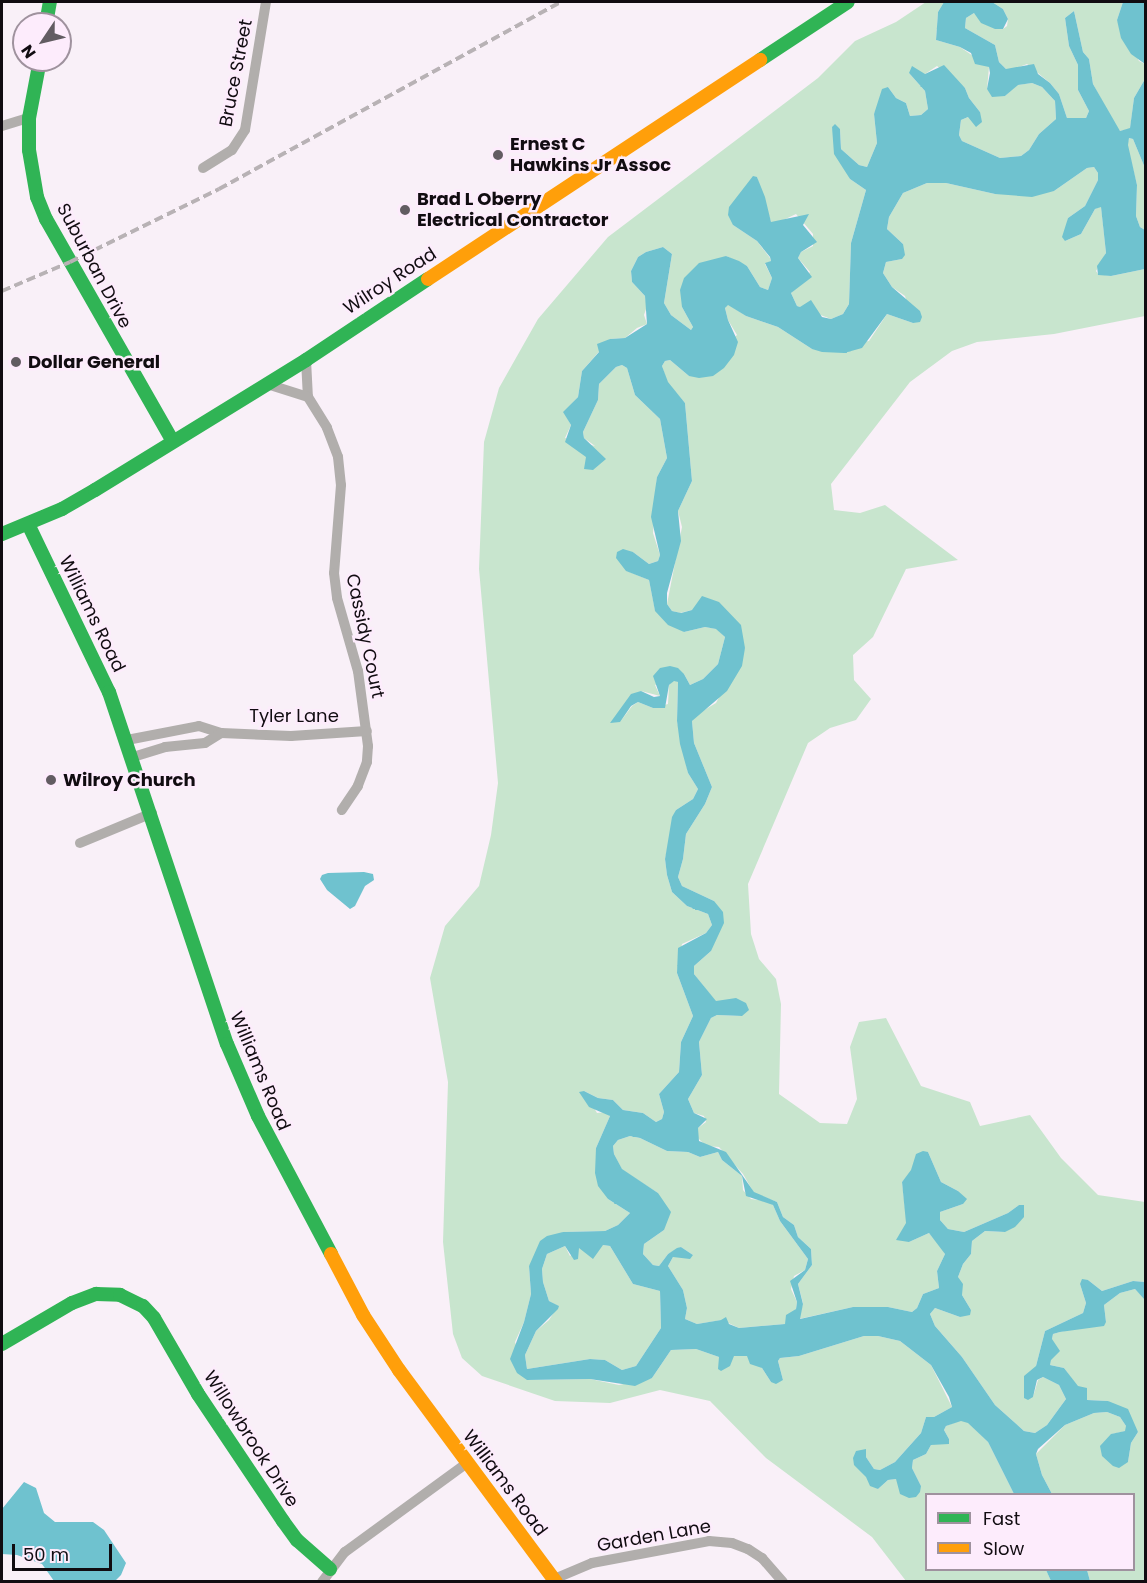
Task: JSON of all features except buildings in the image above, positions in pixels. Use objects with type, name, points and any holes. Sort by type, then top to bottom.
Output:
[{"type":"street","name":"Bruce Street","points":[[203,168],[232,150],[245,130],[266,2]]},
{"type":"street","name":"Wilroy Road","points":[[2,534],[28,524],[95,490],[172,440],[306,360],[848,2]]},
{"type":"street","name":"Suburban Drive","points":[[38,72],[29,118],[32,174],[46,219],[140,388],[172,440]]},
{"type":"street","points":[[2,126],[29,118]]},
{"type":"street","name":"Cassidy Court","points":[[306,360],[308,397],[327,428],[338,457],[341,485],[334,573],[337,598],[353,647],[367,731],[367,762],[358,786],[342,810]]},
{"type":"street","points":[[267,384],[308,397]]},
{"type":"street","name":"Williams Road","points":[[28,524],[109,692],[152,813],[227,1044],[258,1116],[349,1292],[399,1370],[555,1580]]},
{"type":"street","name":"Tyler Lane","points":[[127,740],[199,726],[221,733],[291,736],[367,731]]},
{"type":"street","name":"Tyler Lane","points":[[133,757],[165,747],[205,743],[221,733]]},
{"type":"street","points":[[80,843],[152,813]]},
{"type":"street","name":"Willowbrook Drive","points":[[2,1344],[72,1303],[96,1294],[120,1295],[143,1306],[154,1318],[198,1394],[283,1521],[297,1540],[330,1569]]},
{"type":"street","points":[[322,1581],[345,1552],[467,1463]]},
{"type":"street","name":"Garden Lane","points":[[555,1580],[592,1563],[709,1541],[732,1543],[748,1549],[774,1569],[783,1581]]},
{"type":"green space","points":[[926,2],[944,2],[938,12],[936,40],[960,47],[989,67],[987,89],[1005,96],[1017,85],[1032,83],[1042,87],[1055,101],[1056,119],[1039,134],[1029,150],[1021,156],[1000,158],[962,141],[959,135],[961,120],[980,112],[969,98],[965,88],[937,66],[925,74],[909,73],[925,91],[928,109],[921,115],[910,116],[906,103],[896,98],[888,87],[874,114],[877,143],[867,167],[859,165],[841,149],[840,129],[832,127],[850,179],[866,190],[851,243],[849,304],[843,314],[831,319],[797,306],[791,293],[810,272],[798,258],[801,252],[813,246],[813,234],[796,214],[777,223],[771,222],[757,177],[733,225],[757,241],[770,258],[771,261],[765,264],[772,278],[768,290],[760,287],[747,266],[726,256],[682,307],[693,327],[691,330],[671,315],[664,303],[672,254],[663,247],[646,252],[638,257],[631,271],[632,282],[645,296],[647,306],[644,315],[647,324],[637,328],[625,338],[610,339],[582,371],[578,397],[564,412],[571,425],[565,438],[595,446],[584,438],[583,432],[598,400],[599,384],[616,367],[622,365],[627,368],[635,395],[660,419],[667,458],[657,477],[653,533],[660,555],[658,561],[649,564],[633,552],[627,571],[649,580],[655,610],[684,632],[705,627],[717,629],[725,637],[718,664],[703,679],[690,685],[684,674],[655,685],[660,696],[641,691],[620,722],[638,702],[653,708],[668,704],[669,685],[674,680],[678,682],[677,721],[688,773],[698,789],[693,799],[676,810],[665,859],[667,875],[672,892],[687,906],[708,914],[712,925],[706,933],[682,944],[677,973],[693,1016],[681,1042],[679,1072],[659,1094],[664,1112],[662,1119],[656,1122],[643,1113],[623,1110],[613,1100],[598,1098],[584,1091],[597,1113],[606,1112],[610,1116],[596,1148],[608,1199],[630,1213],[618,1225],[605,1231],[563,1232],[529,1266],[531,1294],[524,1322],[515,1342],[527,1380],[590,1379],[619,1385],[652,1378],[671,1350],[696,1349],[719,1357],[720,1361],[733,1356],[747,1355],[762,1368],[771,1382],[783,1380],[778,1361],[780,1358],[799,1356],[864,1336],[878,1336],[900,1341],[931,1365],[952,1407],[934,1417],[926,1417],[921,1433],[895,1462],[880,1470],[874,1469],[866,1457],[855,1465],[878,1489],[888,1480],[896,1479],[921,1486],[912,1468],[913,1460],[926,1454],[931,1445],[949,1439],[944,1430],[946,1426],[961,1420],[968,1422],[988,1442],[1014,1493],[925,1493],[925,1571],[1046,1571],[1051,1581],[906,1581],[872,1537],[766,1458],[710,1401],[660,1390],[610,1403],[555,1401],[482,1376],[462,1358],[453,1334],[443,1242],[448,1082],[430,978],[445,926],[479,886],[491,835],[498,783],[479,569],[484,442],[499,388],[538,319],[608,237],[818,78],[855,41],[896,22]]},
{"type":"green space","points":[[992,2],[1123,2],[1117,20],[1139,61],[1145,64],[1145,79],[1134,98],[1130,129],[1120,131],[1117,128],[1093,84],[1089,59],[1083,52],[1074,11],[1065,18],[1069,46],[1078,65],[1078,90],[1089,111],[1086,118],[1067,118],[1059,94],[1050,83],[1027,64],[1011,70],[1006,69],[999,62],[995,45],[965,28],[966,18],[974,13],[1003,29],[1007,26],[1008,19],[1003,9]]},
{"type":"green space","points":[[1129,138],[1133,139],[1145,168],[1145,230],[1140,227],[1136,216],[1137,185],[1127,145]]},
{"type":"green space","points":[[1094,167],[1098,173],[1098,180],[1085,206],[1068,218],[1065,241],[1081,234],[1095,209],[1101,206],[1106,253],[1096,271],[1098,274],[1111,276],[1145,269],[1145,316],[1054,334],[977,342],[952,351],[910,382],[831,484],[834,510],[860,513],[885,505],[958,560],[906,569],[873,637],[853,655],[854,680],[871,699],[856,720],[830,728],[808,743],[748,884],[751,934],[759,959],[776,979],[781,1004],[779,1094],[820,1123],[847,1124],[857,1099],[850,1047],[859,1022],[886,1018],[921,1086],[970,1102],[980,1126],[1030,1115],[1061,1158],[1098,1195],[1145,1202],[1145,1282],[1133,1281],[1102,1291],[1088,1280],[1080,1284],[1086,1303],[1083,1313],[1045,1331],[1036,1366],[1033,1397],[1038,1380],[1043,1377],[1059,1385],[1066,1399],[1047,1425],[1035,1433],[1024,1431],[995,1405],[962,1357],[935,1326],[930,1314],[935,1308],[960,1317],[971,1310],[962,1295],[958,1277],[963,1264],[971,1254],[972,1241],[985,1231],[1004,1232],[1019,1205],[1008,1213],[964,1232],[948,1229],[940,1220],[940,1212],[963,1204],[958,1191],[941,1182],[928,1152],[902,1182],[909,1242],[929,1233],[945,1254],[937,1271],[939,1288],[923,1294],[917,1308],[912,1312],[888,1307],[853,1307],[799,1319],[803,1303],[798,1284],[812,1265],[811,1249],[798,1237],[794,1225],[783,1217],[777,1202],[754,1193],[743,1174],[719,1147],[706,1146],[697,1137],[698,1128],[706,1122],[704,1116],[694,1113],[688,1099],[702,1075],[699,1042],[711,1018],[717,1015],[742,1016],[716,1002],[694,974],[694,966],[711,951],[714,901],[682,886],[678,877],[686,834],[705,804],[712,787],[694,743],[692,721],[696,715],[716,703],[745,648],[692,610],[680,613],[672,611],[667,604],[682,527],[678,511],[692,481],[685,403],[667,382],[662,366],[665,361],[670,360],[689,376],[737,335],[728,320],[725,308],[728,304],[746,316],[778,327],[812,349],[869,341],[887,314],[913,323],[905,296],[892,287],[883,273],[886,262],[902,259],[903,244],[887,229],[889,217],[903,193],[927,183],[946,183],[995,194],[1054,191],[1087,168]]},
{"type":"green space","points":[[630,1136],[640,1138],[667,1151],[688,1152],[700,1157],[718,1152],[722,1160],[742,1176],[743,1190],[751,1199],[767,1201],[773,1205],[780,1221],[808,1259],[805,1270],[794,1276],[791,1289],[797,1302],[796,1309],[785,1324],[739,1328],[722,1320],[697,1324],[685,1319],[687,1308],[683,1290],[668,1266],[673,1257],[693,1255],[681,1247],[668,1254],[659,1266],[653,1265],[643,1254],[644,1244],[664,1230],[658,1193],[622,1170],[614,1154],[613,1146],[618,1140]]},
{"type":"green space","points":[[565,1246],[570,1256],[579,1248],[610,1246],[633,1284],[660,1291],[661,1328],[636,1366],[622,1370],[605,1360],[590,1359],[527,1369],[525,1355],[536,1331],[549,1320],[558,1306],[549,1301],[543,1282],[542,1269],[547,1254]]},
{"type":"green space","points":[[1135,1289],[1146,1300],[1145,1581],[1090,1581],[1087,1571],[1135,1571],[1135,1493],[1051,1493],[1042,1475],[1036,1454],[1065,1425],[1094,1413],[1107,1412],[1120,1417],[1126,1426],[1126,1431],[1112,1434],[1128,1462],[1131,1443],[1138,1432],[1108,1401],[1087,1400],[1064,1368],[1050,1365],[1053,1334],[1106,1322],[1104,1305],[1120,1293]]},
{"type":"water","points":[[944,2],[992,2],[1003,9],[1008,19],[1003,29],[995,29],[981,23],[974,13],[966,18],[965,28],[995,45],[999,62],[1006,69],[1034,64],[1038,74],[1059,94],[1067,118],[1086,118],[1089,111],[1078,90],[1078,65],[1069,46],[1065,18],[1074,11],[1083,52],[1089,59],[1093,84],[1120,131],[1130,128],[1134,98],[1145,79],[1145,168],[1133,139],[1129,138],[1128,145],[1137,185],[1136,216],[1140,227],[1145,230],[1145,269],[1111,276],[1098,275],[1097,266],[1106,253],[1101,207],[1095,209],[1081,234],[1065,241],[1062,237],[1068,218],[1085,206],[1098,180],[1098,173],[1094,167],[1087,168],[1054,191],[1032,197],[995,194],[946,183],[927,183],[903,193],[889,217],[887,229],[903,244],[905,255],[902,259],[886,262],[883,273],[892,287],[920,311],[922,317],[920,322],[913,323],[887,314],[862,348],[844,353],[822,352],[812,349],[778,327],[746,316],[728,305],[725,308],[728,320],[738,342],[734,355],[724,368],[713,376],[699,378],[689,376],[670,360],[665,361],[662,366],[668,382],[685,403],[692,481],[678,511],[681,541],[667,593],[667,604],[672,611],[681,613],[692,610],[702,596],[719,602],[741,625],[745,648],[742,666],[727,691],[692,721],[694,743],[712,787],[705,804],[686,834],[678,877],[682,886],[714,901],[723,912],[724,923],[711,951],[694,966],[694,974],[716,1001],[736,998],[746,1003],[749,1010],[742,1016],[717,1015],[711,1018],[699,1042],[702,1075],[688,1099],[694,1113],[707,1119],[698,1128],[699,1141],[726,1152],[754,1192],[777,1202],[783,1217],[794,1225],[798,1237],[811,1249],[812,1265],[798,1284],[803,1304],[800,1319],[853,1307],[888,1307],[912,1312],[917,1308],[923,1294],[939,1288],[937,1271],[945,1254],[929,1233],[909,1242],[896,1240],[906,1223],[902,1182],[911,1170],[916,1154],[923,1151],[928,1152],[941,1182],[967,1199],[963,1204],[940,1212],[940,1220],[948,1229],[964,1232],[1008,1213],[1019,1205],[1024,1205],[1024,1217],[1015,1227],[1005,1232],[985,1231],[972,1241],[971,1254],[963,1264],[958,1277],[963,1284],[962,1295],[971,1310],[970,1315],[960,1317],[935,1308],[930,1314],[935,1326],[962,1357],[995,1405],[1024,1431],[1035,1433],[1047,1425],[1066,1399],[1059,1385],[1043,1377],[1037,1380],[1033,1397],[1028,1400],[1024,1398],[1024,1376],[1036,1366],[1045,1331],[1083,1313],[1086,1303],[1080,1284],[1082,1279],[1088,1280],[1102,1291],[1133,1281],[1145,1282],[1145,1300],[1135,1289],[1120,1293],[1104,1305],[1106,1322],[1104,1326],[1060,1332],[1053,1334],[1052,1339],[1060,1351],[1051,1360],[1050,1365],[1064,1368],[1078,1386],[1087,1388],[1087,1400],[1108,1401],[1128,1409],[1138,1432],[1131,1443],[1128,1462],[1119,1468],[1113,1466],[1102,1456],[1100,1446],[1111,1434],[1125,1431],[1126,1426],[1120,1417],[1107,1412],[1094,1413],[1065,1425],[1038,1449],[1036,1454],[1042,1475],[1051,1493],[1014,1493],[988,1442],[968,1423],[961,1421],[946,1426],[944,1430],[949,1444],[931,1445],[926,1454],[913,1460],[912,1468],[921,1486],[916,1497],[909,1498],[900,1494],[896,1479],[888,1480],[878,1489],[870,1486],[866,1477],[854,1465],[853,1458],[856,1451],[866,1449],[866,1457],[874,1469],[880,1470],[895,1462],[921,1433],[926,1417],[934,1417],[952,1407],[931,1365],[900,1341],[878,1336],[864,1336],[799,1356],[780,1358],[778,1361],[783,1380],[776,1384],[771,1382],[762,1368],[750,1364],[747,1356],[734,1356],[730,1366],[721,1371],[718,1369],[719,1357],[696,1349],[671,1350],[652,1378],[635,1386],[590,1379],[527,1380],[517,1373],[510,1359],[524,1322],[531,1294],[529,1266],[540,1241],[547,1236],[563,1232],[605,1231],[618,1225],[630,1213],[608,1199],[598,1186],[595,1173],[596,1148],[610,1116],[589,1107],[579,1092],[584,1091],[598,1098],[613,1100],[623,1110],[643,1113],[656,1122],[662,1119],[664,1112],[659,1094],[679,1072],[681,1042],[693,1016],[677,973],[678,948],[706,933],[712,925],[708,914],[687,906],[672,892],[667,875],[665,859],[672,817],[676,810],[693,799],[698,789],[688,773],[680,744],[677,721],[678,682],[674,681],[669,685],[665,708],[653,708],[638,702],[631,706],[620,722],[610,723],[631,694],[641,691],[654,697],[660,696],[653,676],[660,668],[670,666],[678,668],[690,685],[703,679],[718,664],[725,637],[716,629],[705,627],[684,632],[668,625],[655,611],[649,580],[626,571],[616,558],[617,552],[623,549],[633,552],[649,564],[658,561],[660,555],[651,517],[657,477],[667,458],[660,419],[635,395],[627,368],[622,365],[616,367],[599,384],[598,400],[583,432],[584,438],[606,459],[593,470],[584,469],[586,457],[565,442],[571,425],[563,412],[578,397],[582,371],[599,352],[597,344],[610,339],[625,338],[647,324],[645,296],[632,282],[631,271],[638,257],[646,252],[663,247],[672,254],[664,303],[671,315],[691,330],[693,327],[682,307],[680,290],[684,278],[699,263],[726,256],[739,261],[747,266],[760,287],[768,290],[772,278],[765,263],[771,261],[770,257],[757,241],[733,225],[728,215],[729,207],[753,176],[757,177],[765,197],[771,222],[809,214],[803,225],[817,242],[801,252],[798,258],[812,277],[791,293],[797,306],[800,307],[811,300],[822,317],[831,319],[843,314],[849,304],[851,243],[866,190],[850,179],[834,154],[832,127],[835,124],[840,129],[841,149],[859,165],[867,167],[877,143],[874,114],[882,89],[888,87],[896,98],[906,103],[910,116],[921,115],[928,109],[925,91],[909,73],[912,66],[925,74],[944,65],[965,88],[969,98],[980,112],[982,122],[976,127],[968,117],[961,120],[959,135],[962,141],[1000,158],[1021,156],[1029,150],[1039,134],[1056,119],[1055,101],[1042,87],[1032,83],[1018,85],[1005,96],[992,97],[987,89],[989,67],[975,64],[971,53],[960,47],[936,40],[938,12]],"holes":[[[630,1136],[640,1138],[667,1151],[688,1152],[700,1157],[718,1152],[722,1160],[742,1176],[746,1196],[773,1205],[780,1221],[808,1259],[805,1270],[790,1281],[797,1302],[796,1309],[786,1315],[785,1324],[739,1328],[729,1324],[726,1317],[697,1324],[685,1319],[687,1308],[683,1290],[668,1266],[673,1257],[690,1259],[693,1255],[681,1247],[677,1248],[668,1254],[659,1266],[653,1265],[643,1254],[644,1244],[664,1230],[671,1212],[658,1193],[622,1169],[614,1154],[613,1146],[618,1140]],[[603,1245],[610,1246],[633,1284],[660,1291],[661,1328],[636,1366],[622,1370],[605,1360],[590,1359],[527,1369],[525,1355],[536,1331],[559,1306],[549,1301],[543,1282],[542,1269],[547,1254],[565,1246],[574,1260],[578,1259],[579,1248],[593,1259]]]},
{"type":"water","points":[[1123,2],[1145,2],[1145,64],[1131,54],[1121,38],[1117,20]]},
{"type":"water","points":[[328,873],[373,874],[374,880],[365,886],[355,906],[350,909],[327,890],[320,879],[322,875]]},
{"type":"water","points":[[24,1482],[36,1488],[44,1513],[55,1522],[93,1522],[104,1530],[126,1563],[121,1575],[115,1581],[54,1581],[42,1564],[17,1555],[2,1554],[2,1509]]},
{"type":"water","points":[[1046,1571],[1087,1571],[1090,1581],[1051,1581]]},
{"type":"railway","points":[[2,291],[70,262],[219,189],[560,2]]},
{"type":"traffic: fast","points":[[48,12],[50,2]]},
{"type":"traffic: fast","points":[[760,60],[848,2]]},
{"type":"traffic: fast","points":[[38,72],[29,118],[29,150],[37,197],[46,219],[172,440]]},
{"type":"traffic: fast","points":[[2,534],[62,509],[95,490],[306,360],[428,279]]},
{"type":"traffic: fast","points":[[28,524],[109,692],[227,1044],[258,1116],[331,1254]]},
{"type":"traffic: fast","points":[[2,1344],[72,1303],[96,1294],[120,1295],[143,1306],[154,1318],[198,1394],[283,1521],[297,1540],[330,1569]]},
{"type":"traffic: slow","points":[[428,279],[760,60]]},
{"type":"traffic: slow","points":[[331,1254],[363,1315],[399,1370],[556,1582]]},
{"type":"place","name":"Ernest C Hawkins Jr Assoc","points":[[498,155]]},
{"type":"place","name":"Brad L Oberry Electrical Contractor","points":[[405,210]]},
{"type":"place","name":"Dollar General","points":[[16,362]]},
{"type":"place","name":"Wilroy Church","points":[[51,780]]}]
